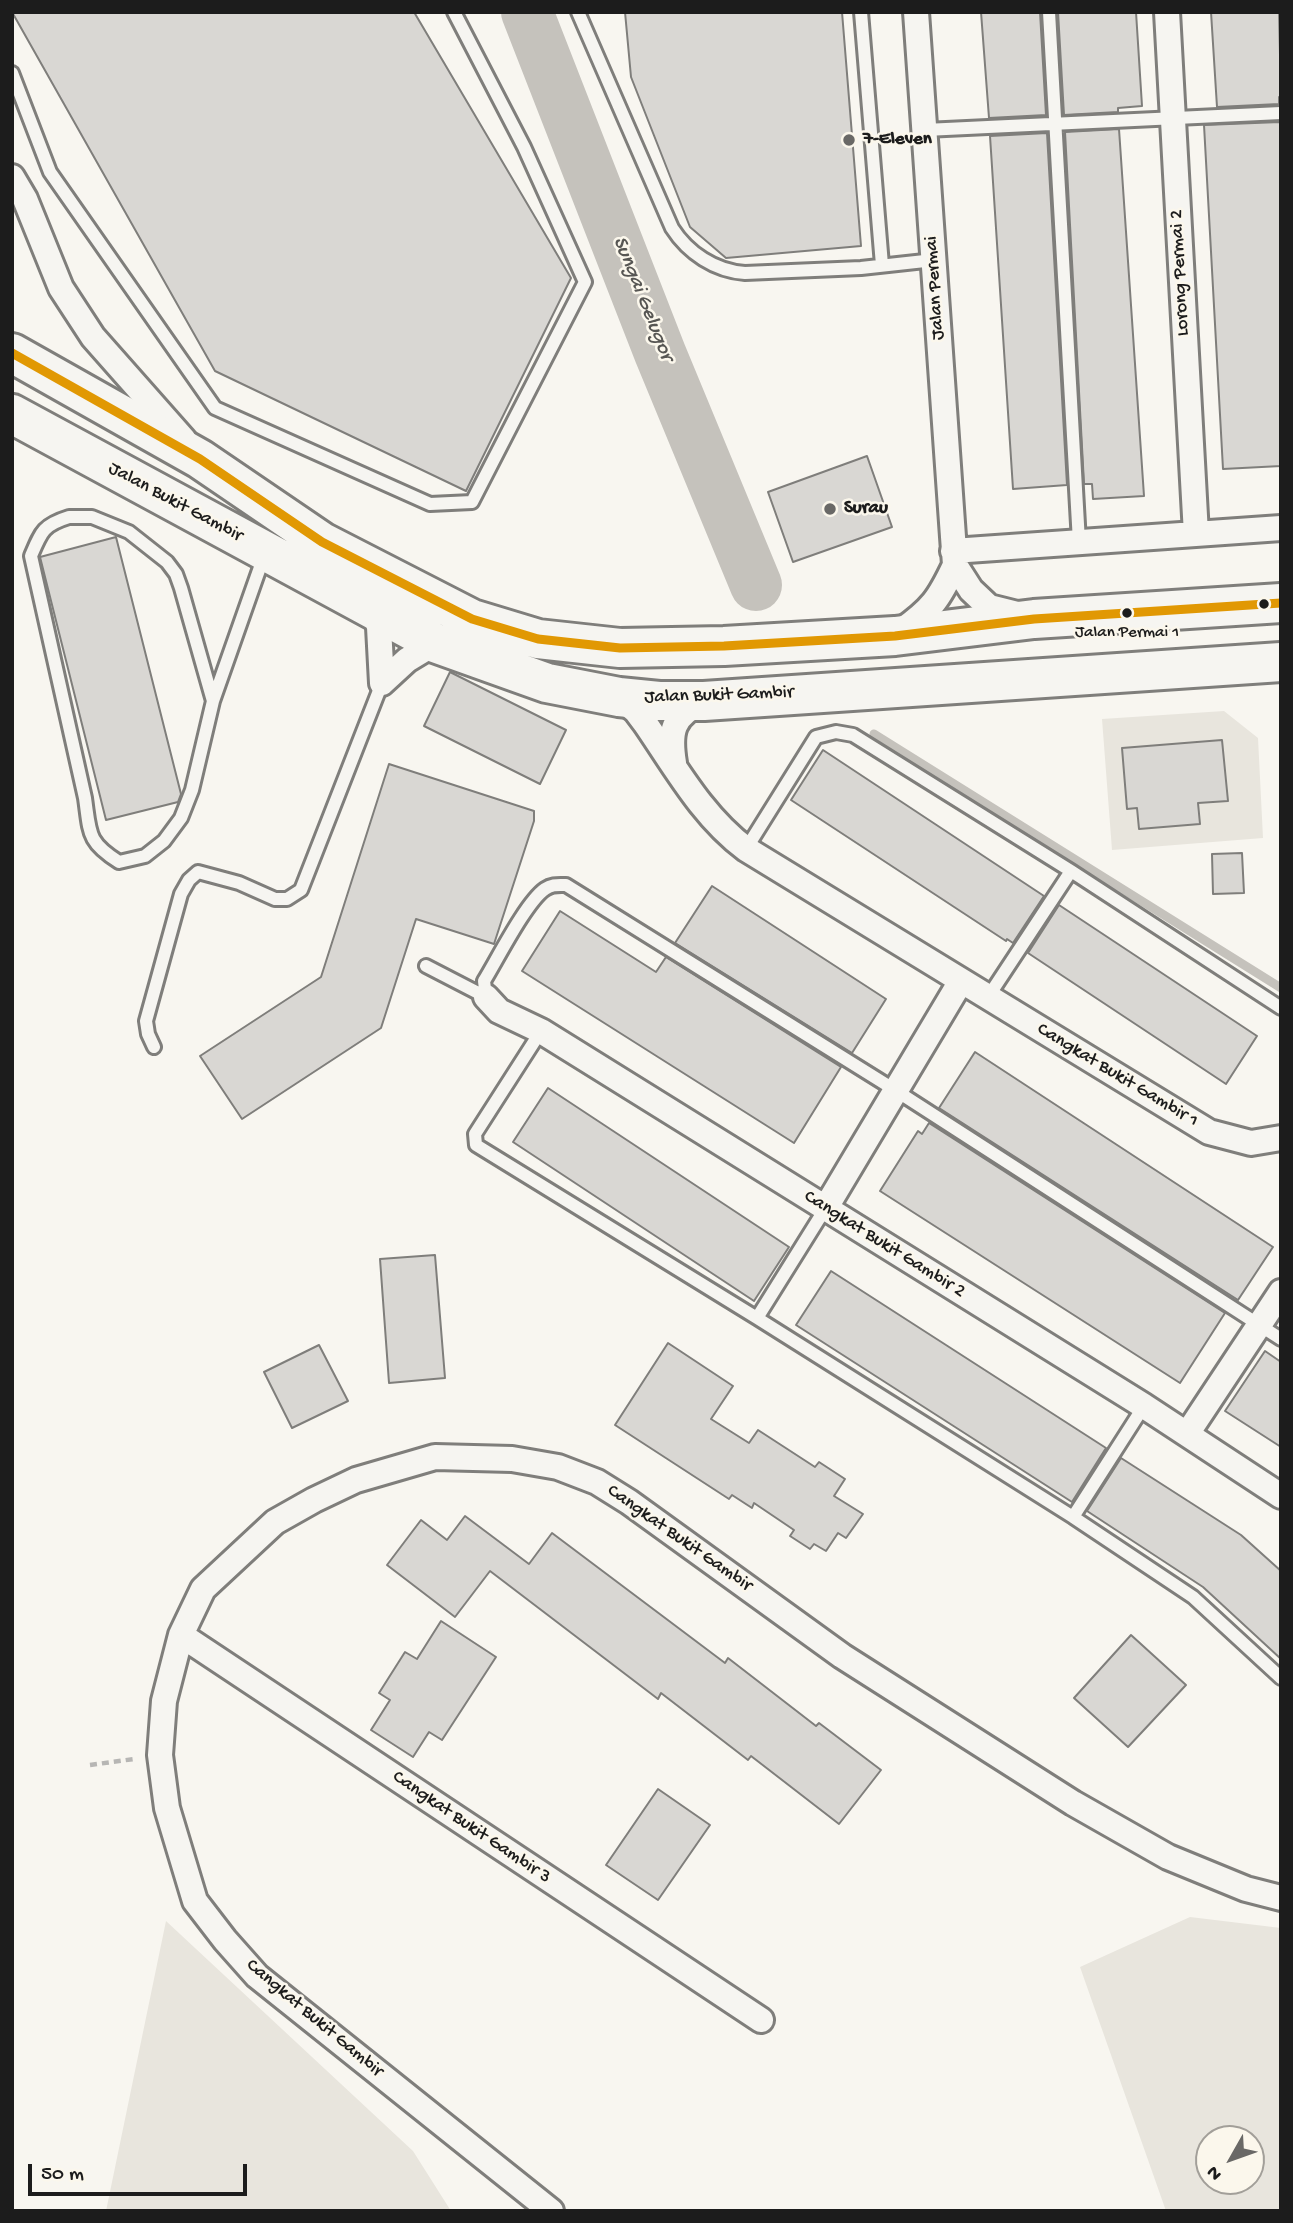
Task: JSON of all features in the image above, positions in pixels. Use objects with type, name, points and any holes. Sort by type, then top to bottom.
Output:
[{"type":"main road","points":[[12,353],[200,458],[322,542],[472,619],[538,639],[620,648],[724,646],[895,636],[1034,619],[1281,603]]},
{"type":"main road","name":"Jalan Bukit Gambir","points":[[12,414],[435,643],[547,684],[619,697],[659,701],[704,701],[1281,662]]},
{"type":"street","name":"Jalan Permai","points":[[916,12],[954,558]]},
{"type":"street","name":"Lorong Permai 2","points":[[1167,12],[1196,534]]},
{"type":"street","points":[[12,177],[61,288],[93,337],[200,458]]},
{"type":"street","points":[[954,558],[1079,542],[1281,528]]},
{"type":"street","points":[[954,558],[971,590],[989,607],[1034,619]]},
{"type":"street","points":[[895,636],[926,614],[943,591],[954,558]]},
{"type":"street","points":[[374,610],[379,627],[382,683]]},
{"type":"street","points":[[382,683],[414,656],[435,643]]},
{"type":"street","name":"Cangkat Bukit Gambir 1","points":[[619,697],[636,711],[707,813],[726,834],[746,849],[1209,1132],[1251,1143],[1281,1138]]},
{"type":"street","name":"Cangkat Bukit Gambir 1","points":[[675,767],[670,742],[673,727],[690,708],[704,701]]},
{"type":"street","points":[[825,1209],[961,981]]},
{"type":"street","name":"Cangkat Bukit Gambir 2","points":[[486,998],[499,1011],[541,1031],[1144,1406],[1281,1496]]},
{"type":"street","points":[[1187,1434],[1281,1292]]},
{"type":"street","name":"Cangkat Bukit Gambir","points":[[551,2211],[257,1976],[195,1901],[167,1808],[160,1755],[164,1701],[181,1635],[204,1589],[275,1522],[356,1480],[435,1457],[512,1459],[558,1467],[597,1482],[629,1502],[842,1656],[1073,1803],[1168,1857],[1246,1889],[1281,1898]]},
{"type":"street","name":"Cangkat Bukit Gambir 3","points":[[181,1635],[761,2020]]},
{"type":"lane","points":[[12,72],[51,172],[215,408],[430,504],[472,502],[585,282],[524,147],[454,12]]},
{"type":"lane","points":[[578,12],[672,228],[681,242],[694,253],[731,272],[745,273],[934,260]]},
{"type":"lane","points":[[861,12],[882,265]]},
{"type":"lane","points":[[1049,12],[1079,542]]},
{"type":"lane","points":[[925,130],[1281,113]]},
{"type":"lane","points":[[213,701],[181,589],[176,574],[167,562],[129,532],[92,517],[69,517],[53,522],[44,528],[32,556],[91,836],[102,851],[120,862],[145,856],[164,841],[181,818],[192,790],[213,701],[265,552]]},
{"type":"lane","points":[[154,1047],[146,1021],[181,894],[189,880],[198,872],[239,883],[275,899],[287,899],[301,890],[382,683]]},
{"type":"lane","points":[[746,849],[816,737],[836,732],[853,735],[1071,871],[1281,1008]]},
{"type":"lane","points":[[988,997],[1071,871]]},
{"type":"lane","points":[[486,998],[484,981],[529,906],[543,890],[553,885],[566,885],[895,1090],[1281,1339]]},
{"type":"lane","points":[[426,966],[486,998]]},
{"type":"lane","points":[[541,1031],[475,1134],[476,1145],[1073,1517],[1193,1597],[1281,1678]]},
{"type":"lane","points":[[757,1318],[825,1209]]},
{"type":"lane","points":[[1073,1517],[1144,1406]]},
{"type":"path","points":[[90,1765],[160,1755]]},
{"type":"shaded area","points":[[1224,711],[1258,738],[1263,838],[1112,850],[1102,719]]},
{"type":"shaded area","points":[[1190,1917],[1281,1928],[1281,2211],[1166,2211],[1080,1967]]},
{"type":"shaded area","points":[[166,1921],[413,2151],[451,2211],[106,2211]]},
{"type":"building","points":[[12,12],[414,12],[571,278],[466,491],[215,371]]},
{"type":"building","points":[[625,12],[842,12],[861,246],[726,258],[690,227],[631,77]]},
{"type":"building","points":[[981,12],[1040,12],[1046,115],[989,118]]},
{"type":"building","points":[[1058,12],[1136,12],[1142,106],[1118,108],[1118,112],[1064,115]]},
{"type":"building","points":[[1211,12],[1279,12],[1279,104],[1217,107]]},
{"type":"building","points":[[1280,122],[1281,466],[1223,469],[1204,125]]},
{"type":"building","points":[[1119,129],[1144,496],[1093,499],[1092,484],[1084,484],[1065,132]]},
{"type":"building","points":[[1047,133],[1067,485],[1013,489],[990,136]]},
{"type":"building","name":"Surau","points":[[867,456],[892,527],[793,562],[768,492]]},
{"type":"building","points":[[116,537],[181,794],[178,802],[106,820],[40,557]]},
{"type":"building","points":[[450,672],[566,730],[540,784],[424,726]]},
{"type":"building","points":[[1222,740],[1228,801],[1198,803],[1200,824],[1139,829],[1137,808],[1127,809],[1122,748]]},
{"type":"building","points":[[823,750],[1044,896],[1013,943],[1007,939],[1006,941],[791,800]]},
{"type":"building","points":[[389,764],[534,811],[534,821],[494,944],[416,919],[381,1028],[242,1119],[200,1056],[321,977]]},
{"type":"building","points":[[1242,853],[1244,893],[1213,894],[1212,854]]},
{"type":"building","points":[[712,886],[886,999],[852,1053],[675,943]]},
{"type":"building","points":[[1059,905],[1257,1036],[1226,1084],[1028,953]]},
{"type":"building","points":[[560,911],[656,972],[666,957],[841,1067],[794,1143],[522,971]]},
{"type":"building","points":[[975,1052],[1273,1247],[1238,1300],[939,1108]]},
{"type":"building","points":[[548,1088],[789,1247],[754,1301],[513,1142]]},
{"type":"building","points":[[929,1123],[1225,1313],[1180,1383],[880,1191],[918,1131],[922,1134]]},
{"type":"building","points":[[435,1255],[445,1378],[389,1383],[380,1259]]},
{"type":"building","points":[[831,1271],[1106,1448],[1072,1502],[796,1325]]},
{"type":"building","points":[[668,1343],[733,1386],[711,1419],[749,1443],[758,1430],[815,1467],[819,1462],[845,1479],[834,1496],[863,1514],[846,1538],[838,1533],[826,1551],[814,1544],[810,1549],[790,1536],[794,1530],[754,1503],[752,1508],[732,1495],[729,1499],[615,1425]]},
{"type":"building","points":[[319,1345],[348,1401],[292,1428],[264,1372]]},
{"type":"building","points":[[1265,1351],[1281,1362],[1281,1447],[1225,1411]]},
{"type":"building","points":[[1121,1458],[1241,1535],[1281,1571],[1281,1659],[1203,1587],[1087,1511]]},
{"type":"building","points":[[465,1516],[529,1564],[552,1533],[725,1663],[728,1658],[816,1726],[819,1723],[881,1770],[839,1824],[751,1756],[748,1760],[661,1693],[658,1699],[490,1571],[455,1617],[387,1565],[421,1520],[447,1540]]},
{"type":"building","points":[[441,1621],[496,1657],[442,1740],[429,1732],[413,1757],[371,1730],[390,1700],[379,1693],[405,1652],[417,1659]]},
{"type":"building","points":[[1131,1635],[1186,1685],[1128,1747],[1074,1698]]},
{"type":"building","points":[[658,1789],[710,1825],[658,1900],[606,1865]]},
{"type":"waterway","name":"Sungai Gelugor","points":[[527,12],[660,353],[756,585]]},
{"type":"waterway","points":[[874,734],[1281,988]]},
{"type":"transit line","points":[[12,353],[200,459],[322,542],[472,619],[538,639],[620,648],[724,646],[895,636],[1034,619],[1281,603]]},
{"type":"place","name":"7-Eleven","points":[[849,140]]},
{"type":"place","name":"Surau","points":[[830,509]]},
{"type":"place","name":"Jalan Permai 1","points":[[1127,613]]}]
